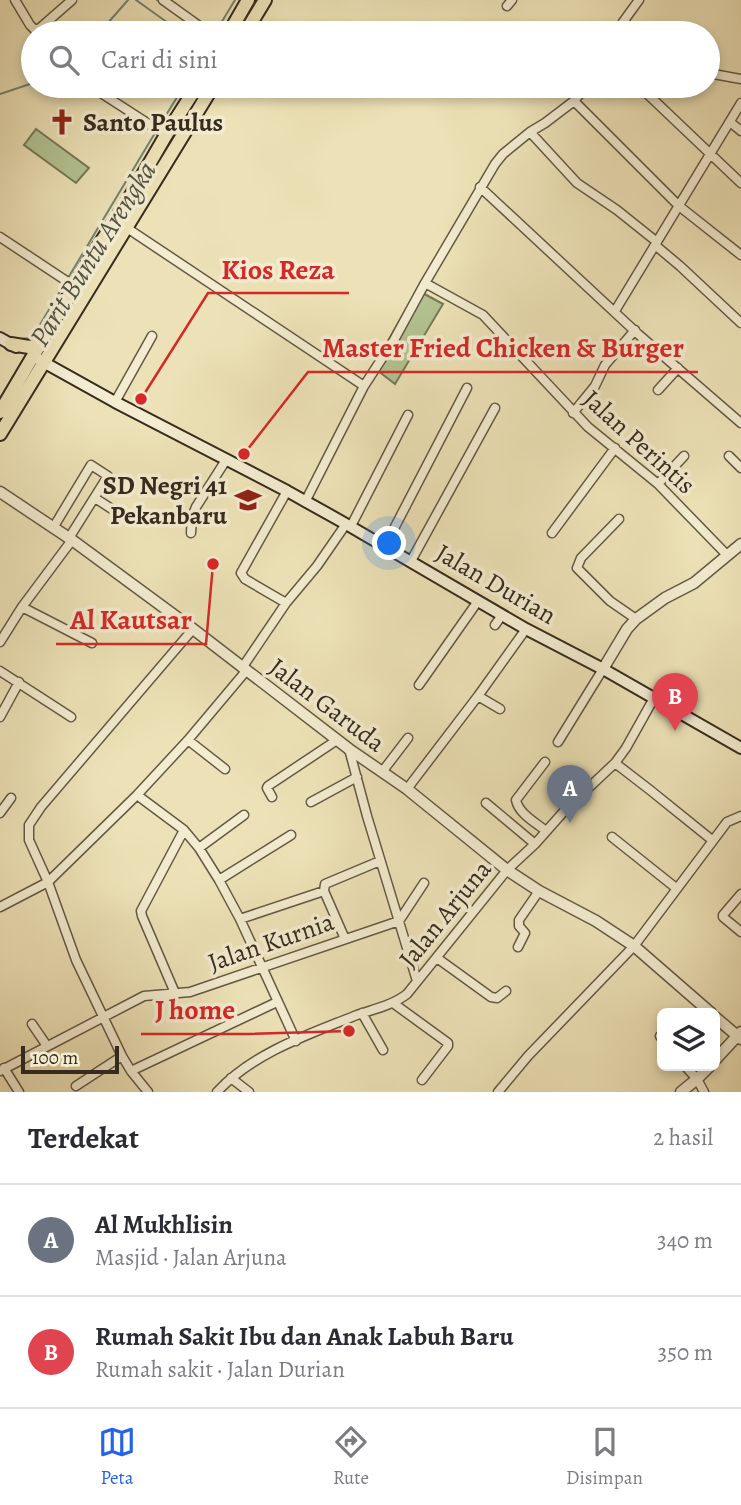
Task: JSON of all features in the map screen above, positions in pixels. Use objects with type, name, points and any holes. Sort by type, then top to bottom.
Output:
[{"type":"main road","points":[[236,21],[248,0]]},
{"type":"main road","points":[[252,21],[265,0]]},
{"type":"main road","points":[[0,412],[4,397],[44,359],[71,284],[129,199],[159,131],[187,98]]},
{"type":"main road","points":[[0,434],[44,359],[130,230],[206,98]]},
{"type":"main road","points":[[6,341],[29,347],[44,359]]},
{"type":"main road","name":"Jalan Durian","points":[[44,359],[115,402],[348,525],[526,629],[603,669],[741,748]]},
{"type":"street","points":[[15,0],[28,21]]},
{"type":"street","points":[[48,21],[72,0]]},
{"type":"street","points":[[163,0],[192,21]]},
{"type":"street","points":[[624,21],[639,0]]},
{"type":"street","points":[[720,75],[741,79]]},
{"type":"street","points":[[108,98],[159,131]]},
{"type":"street","points":[[652,98],[741,183]]},
{"type":"street","points":[[305,502],[364,386],[394,340],[480,187],[503,154],[574,100],[679,206],[741,255]]},
{"type":"street","points":[[615,311],[741,103]]},
{"type":"street","points":[[730,122],[741,131]]},
{"type":"street","points":[[530,132],[577,183],[617,209],[741,323]]},
{"type":"street","points":[[480,187],[635,330],[741,423]]},
{"type":"street","points":[[130,230],[364,386]]},
{"type":"street","points":[[0,237],[71,284]]},
{"type":"street","name":"Jalan Perintis","points":[[425,283],[483,315],[588,427],[736,551]]},
{"type":"street","points":[[573,413],[595,386],[605,365],[635,330]]},
{"type":"street","points":[[115,402],[152,335]]},
{"type":"street","points":[[658,390],[678,368]]},
{"type":"street","points":[[385,546],[467,388]]},
{"type":"street","points":[[411,561],[495,408]]},
{"type":"street","points":[[0,907],[47,882],[137,795],[188,740],[244,670],[286,603],[348,525],[408,415]]},
{"type":"street","points":[[552,533],[615,448]]},
{"type":"street","points":[[658,484],[684,456]]},
{"type":"street","points":[[729,456],[741,468]]},
{"type":"street","points":[[191,533],[196,506],[226,460]]},
{"type":"street","points":[[0,642],[70,539],[108,476],[91,465],[52,528]]},
{"type":"street","points":[[286,603],[245,579],[241,573],[287,491]]},
{"type":"street","name":"Jalan Garuda","points":[[0,492],[70,539],[193,629],[349,749],[407,789],[507,870],[634,946],[705,1008]]},
{"type":"street","points":[[94,498],[124,517]]},
{"type":"street","points":[[619,519],[581,558],[577,568],[610,601],[636,619]]},
{"type":"street","points":[[558,743],[627,629],[636,619],[665,598],[694,583],[736,551]]},
{"type":"street","points":[[419,685],[478,601]]},
{"type":"street","points":[[22,607],[92,643]]},
{"type":"street","points":[[495,625],[502,615]]},
{"type":"street","points":[[148,1092],[122,1056],[76,961],[29,840],[29,825],[193,629]]},
{"type":"street","points":[[407,789],[526,629]]},
{"type":"street","points":[[0,671],[71,717]]},
{"type":"street","points":[[0,718],[19,682]]},
{"type":"street","points":[[478,696],[500,709]]},
{"type":"street","name":"Jalan Arjuna","points":[[217,1092],[230,1078],[249,1065],[296,1041],[393,1003],[407,994],[507,870],[615,763],[654,698]]},
{"type":"street","points":[[382,772],[408,738]]},
{"type":"street","points":[[188,740],[225,769]]},
{"type":"street","points":[[272,797],[268,786],[337,740]]},
{"type":"street","points":[[349,749],[417,981]]},
{"type":"street","points":[[545,762],[516,800],[522,811],[546,831]]},
{"type":"street","points":[[615,763],[712,840]]},
{"type":"street","points":[[311,802],[357,777]]},
{"type":"street","points":[[137,795],[184,830],[199,848],[240,919],[296,1041]]},
{"type":"street","points":[[0,813],[12,798]]},
{"type":"street","points":[[486,803],[535,844]]},
{"type":"street","points":[[199,848],[244,815]]},
{"type":"street","points":[[499,1092],[528,1056],[634,946],[727,822],[741,816]]},
{"type":"street","points":[[175,993],[141,911],[184,830]]},
{"type":"street","points":[[219,880],[291,835]]},
{"type":"street","points":[[612,837],[676,888]]},
{"type":"street","points":[[345,939],[324,891],[325,884],[380,861]]},
{"type":"street","points":[[399,921],[424,883]]},
{"type":"street","points":[[240,919],[324,891]]},
{"type":"street","points":[[518,947],[525,935],[519,926],[519,920],[539,891]]},
{"type":"street","points":[[741,894],[723,915],[741,932]]},
{"type":"street","name":"Jalan Kurnia","points":[[2,1070],[144,996],[190,992],[399,921]]},
{"type":"street","points":[[437,958],[491,997],[497,998],[506,991]]},
{"type":"street","points":[[131,1071],[277,1002]]},
{"type":"street","points":[[393,1003],[448,1043],[422,1080]]},
{"type":"street","points":[[362,1013],[383,1050]]},
{"type":"street","points":[[720,1021],[740,1036],[720,1055]]},
{"type":"street","points":[[33,1024],[47,1046]]},
{"type":"street","points":[[76,1086],[122,1056]]},
{"type":"street","points":[[2,1070],[19,1092]]},
{"type":"street","points":[[690,1071],[704,1092]]},
{"type":"street","points":[[681,1092],[705,1071]]},
{"type":"street","points":[[230,1078],[249,1092]]},
{"type":"green space","points":[[36,129],[89,168],[76,183],[24,145]]},
{"type":"green space","points":[[417,290],[443,304],[395,384],[373,367]]},
{"type":"waterway","points":[[110,21],[128,0]]},
{"type":"waterway","points":[[136,0],[165,21]]},
{"type":"waterway","name":"Parit Buntu Arengka","points":[[222,21],[235,0]]},
{"type":"waterway","points":[[0,94],[21,87]]},
{"type":"waterway","name":"Parit Buntu Arengka","points":[[158,128],[177,98]]},
{"type":"waterway","name":"Parit Buntu Arengka","points":[[68,278],[155,133]]},
{"type":"waterway","name":"Parit Buntu Arengka","points":[[17,339],[32,338],[65,283]]},
{"type":"place","name":"Santo Paulus","points":[[62,122]]},
{"type":"place","name":"Kios Reza","points":[[141,399]]},
{"type":"place","name":"Master Fried Chicken & Burger","points":[[244,454]]},
{"type":"place","name":"SD Negri 41 Pekanbaru","points":[[248,500]]},
{"type":"place","name":"Al Kautsar","points":[[213,564]]},
{"type":"place","name":"Rumah Sakit Ibu dan Anak Labuh Baru","points":[[675,731]]},
{"type":"place","name":"Al Mukhlisin","points":[[570,823]]},
{"type":"place","name":"J home","points":[[349,1031]]}]
